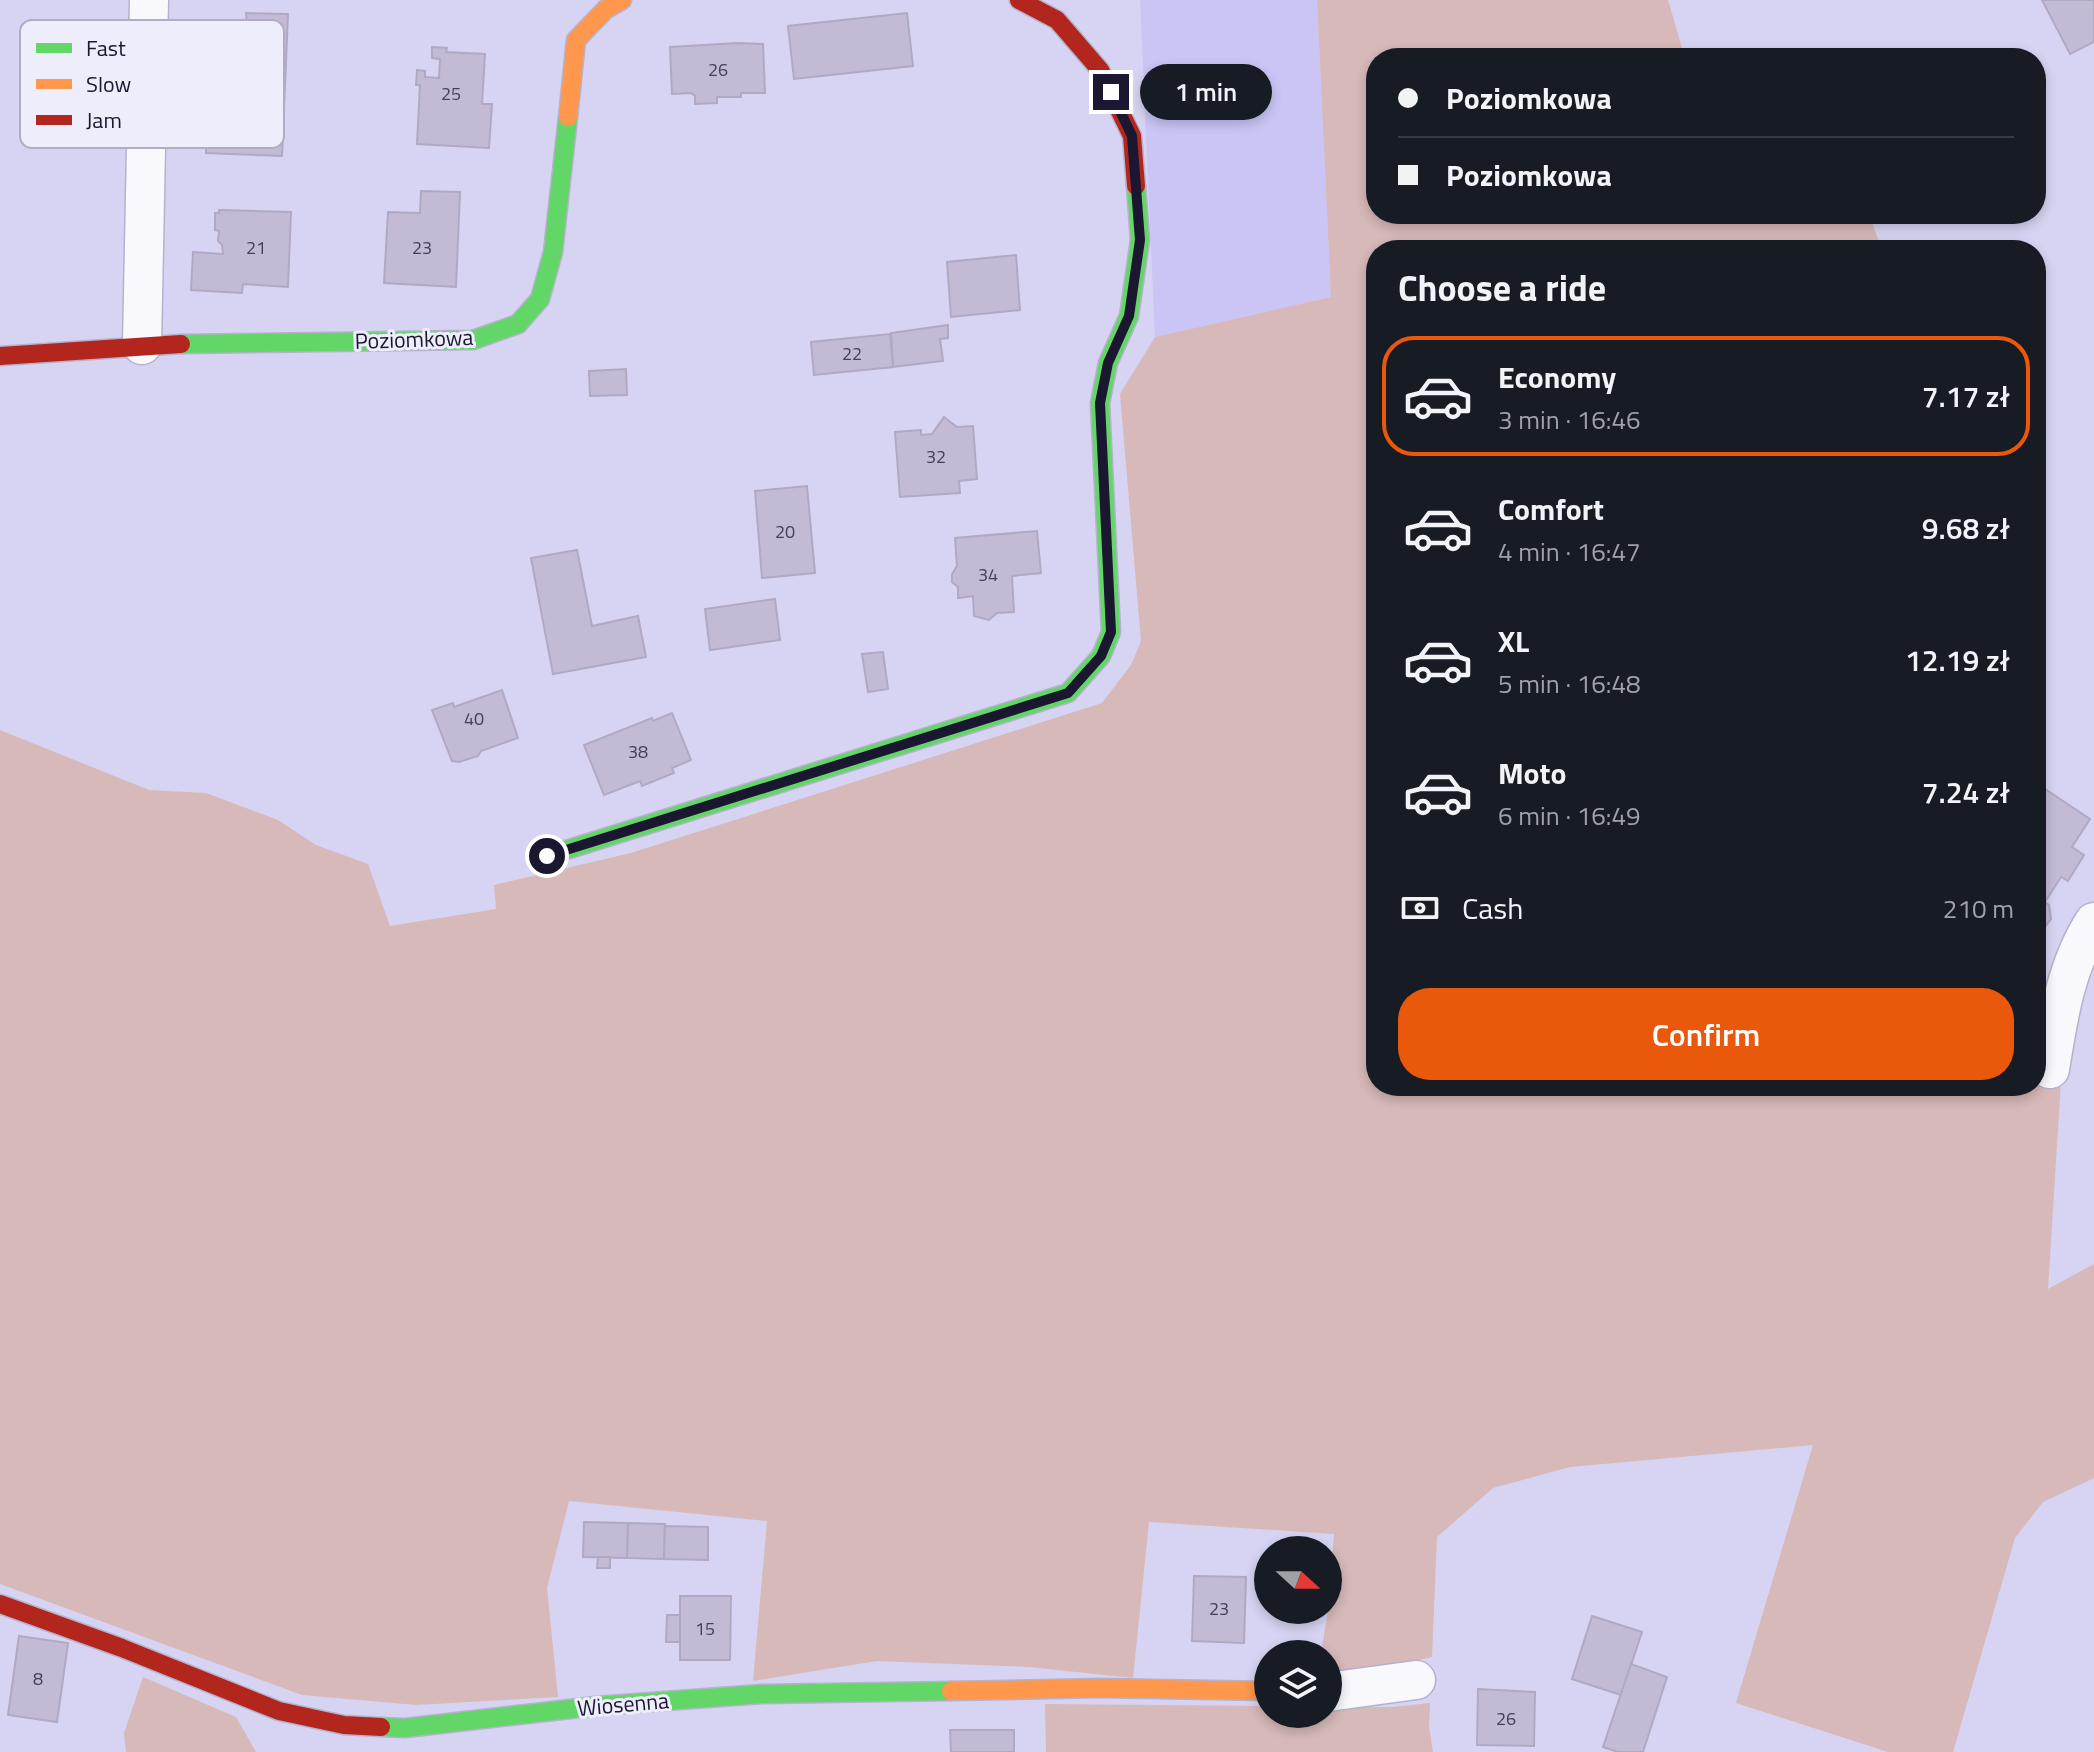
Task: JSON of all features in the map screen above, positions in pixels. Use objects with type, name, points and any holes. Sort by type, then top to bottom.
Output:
[{"type":"street","points":[[149,0],[149,20]]},
{"type":"street","name":"Poziomkowa","points":[[0,356],[142,345],[473,340],[518,324],[540,299],[553,252],[576,40],[606,9],[622,0]]},
{"type":"street","points":[[547,856],[1068,693],[1101,656],[1111,632],[1100,403],[1108,363],[1129,316],[1140,240],[1132,136],[1100,70],[1057,20],[1019,0]]},
{"type":"street","points":[[142,345],[146,148]]},
{"type":"street","points":[[2050,1069],[2058,1016],[2081,942],[2094,922]]},
{"type":"street","name":"Wiosenna","points":[[0,1604],[122,1648],[279,1711],[344,1725],[405,1728],[596,1706],[762,1694],[1099,1688],[1254,1691]]},
{"type":"street","points":[[1342,1690],[1416,1680]]},
{"type":"shaded area","points":[[1140,0],[1317,0],[1331,297],[1155,337]]},
{"type":"shaded area","points":[[1317,0],[1668,0],[1682,48],[1366,48],[1366,224],[1873,224],[1878,240],[1366,240],[1366,1096],[2046,1096],[2046,1071],[2061,1080],[2048,1289],[2094,1264],[2094,1478],[2043,1502],[2015,1538],[1953,1752],[1888,1752],[1736,1703],[1813,1445],[1570,1467],[1493,1488],[1437,1537],[1432,1657],[1342,1678],[1342,1640],[1323,1640],[1326,1624],[1342,1624],[1342,1536],[1334,1534],[1149,1522],[1133,1678],[1029,1667],[877,1661],[753,1681],[767,1521],[569,1501],[547,1588],[558,1697],[416,1705],[302,1695],[0,1584],[0,730],[149,790],[206,793],[278,820],[316,845],[368,864],[390,926],[496,909],[494,885],[631,853],[1102,703],[1131,665],[1141,641],[1120,394],[1155,337],[1331,297]]},
{"type":"shaded area","points":[[143,1677],[236,1717],[256,1752],[126,1752],[124,1733]]},
{"type":"shaded area","points":[[1430,1703],[1429,1727],[1433,1752],[1046,1752],[1045,1704],[1254,1706],[1254,1728],[1342,1728],[1342,1707]]},
{"type":"building","points":[[2042,0],[2094,0],[2094,42],[2070,54]]},
{"type":"building","points":[[246,13],[288,14],[284,109],[284,20],[247,20]]},
{"type":"building","points":[[907,13],[913,66],[794,79],[788,26]]},
{"type":"building","points":[[763,44],[765,93],[741,93],[741,97],[717,97],[717,103],[695,104],[695,96],[691,93],[672,94],[670,47]]},
{"type":"building","points":[[432,47],[447,48],[446,52],[485,54],[482,104],[492,104],[489,148],[417,144],[420,85],[416,85],[417,70],[425,71],[425,77],[439,78],[440,59],[432,58]]},
{"type":"building","points":[[206,148],[282,148],[282,156],[206,153]]},
{"type":"building","points":[[421,191],[460,192],[456,287],[384,283],[388,212],[420,213]]},
{"type":"building","points":[[219,210],[291,212],[288,287],[243,284],[242,293],[191,290],[193,252],[223,254],[218,241],[219,231],[215,230],[215,213]]},
{"type":"building","points":[[1016,255],[1020,310],[951,317],[947,262]]},
{"type":"building","points":[[948,325],[948,338],[940,339],[943,361],[893,367],[891,333]]},
{"type":"building","points":[[890,334],[893,367],[814,375],[811,342]]},
{"type":"building","points":[[626,369],[627,395],[590,396],[589,371]]},
{"type":"building","points":[[944,417],[957,427],[973,426],[977,479],[959,481],[960,493],[900,497],[895,432],[921,430],[921,435],[932,434]]},
{"type":"building","points":[[807,486],[815,573],[762,578],[755,491]]},
{"type":"building","points":[[1037,531],[1041,573],[1012,576],[1014,612],[997,613],[989,620],[974,616],[973,596],[958,598],[958,587],[952,582],[957,566],[955,538]]},
{"type":"building","points":[[577,550],[592,626],[638,616],[646,657],[553,674],[531,558]]},
{"type":"building","points":[[775,599],[780,640],[710,650],[705,609]]},
{"type":"building","points":[[883,652],[888,689],[868,692],[862,654]]},
{"type":"building","points":[[502,690],[518,738],[481,751],[478,756],[452,761],[432,710],[453,703],[454,707]]},
{"type":"building","points":[[672,713],[691,760],[672,768],[674,773],[642,786],[640,781],[604,795],[584,745]]},
{"type":"building","points":[[2046,790],[2090,819],[2072,847],[2084,855],[2068,881],[2061,877],[2046,900]]},
{"type":"building","points":[[2046,903],[2049,905],[2051,919],[2046,925]]},
{"type":"building","points":[[584,1522],[628,1523],[627,1558],[583,1557]]},
{"type":"building","points":[[628,1523],[665,1524],[664,1559],[627,1558]]},
{"type":"building","points":[[665,1526],[708,1527],[708,1560],[664,1559]]},
{"type":"building","points":[[598,1557],[610,1557],[610,1568],[597,1568]]},
{"type":"building","points":[[1194,1576],[1246,1577],[1244,1643],[1192,1641]]},
{"type":"building","points":[[680,1596],[731,1596],[730,1660],[680,1660]]},
{"type":"building","points":[[667,1615],[680,1615],[680,1642],[666,1642]]},
{"type":"building","points":[[1592,1616],[1642,1632],[1621,1695],[1572,1679]]},
{"type":"building","points":[[19,1636],[68,1643],[57,1722],[8,1715]]},
{"type":"building","points":[[1631,1664],[1667,1677],[1643,1752],[1618,1752],[1603,1747]]},
{"type":"building","points":[[1478,1689],[1535,1692],[1534,1746],[1477,1745]]},
{"type":"building","points":[[950,1730],[1014,1730],[1014,1752],[951,1752]]},
{"type":"traffic: fast","points":[[181,344],[473,340],[518,324],[540,299],[553,252],[568,117]]},
{"type":"traffic: fast","points":[[547,856],[1068,693],[1101,656],[1111,632],[1100,403],[1108,363],[1129,316],[1140,240],[1136,186]]},
{"type":"traffic: fast","points":[[381,1727],[405,1728],[596,1706],[762,1694],[951,1691]]},
{"type":"traffic: slow","points":[[568,117],[576,40],[606,9],[622,0]]},
{"type":"traffic: slow","points":[[951,1691],[1099,1688],[1254,1691]]},
{"type":"traffic: jam","points":[[1019,0],[1057,20],[1100,70],[1132,136],[1136,186]]},
{"type":"traffic: jam","points":[[0,356],[181,344]]},
{"type":"traffic: jam","points":[[0,1604],[122,1648],[279,1711],[344,1725],[381,1727]]},
{"type":"route","points":[[547,856],[1068,693],[1101,656],[1111,632],[1100,403],[1108,363],[1129,316],[1140,240],[1132,136],[1111,92]]}]
